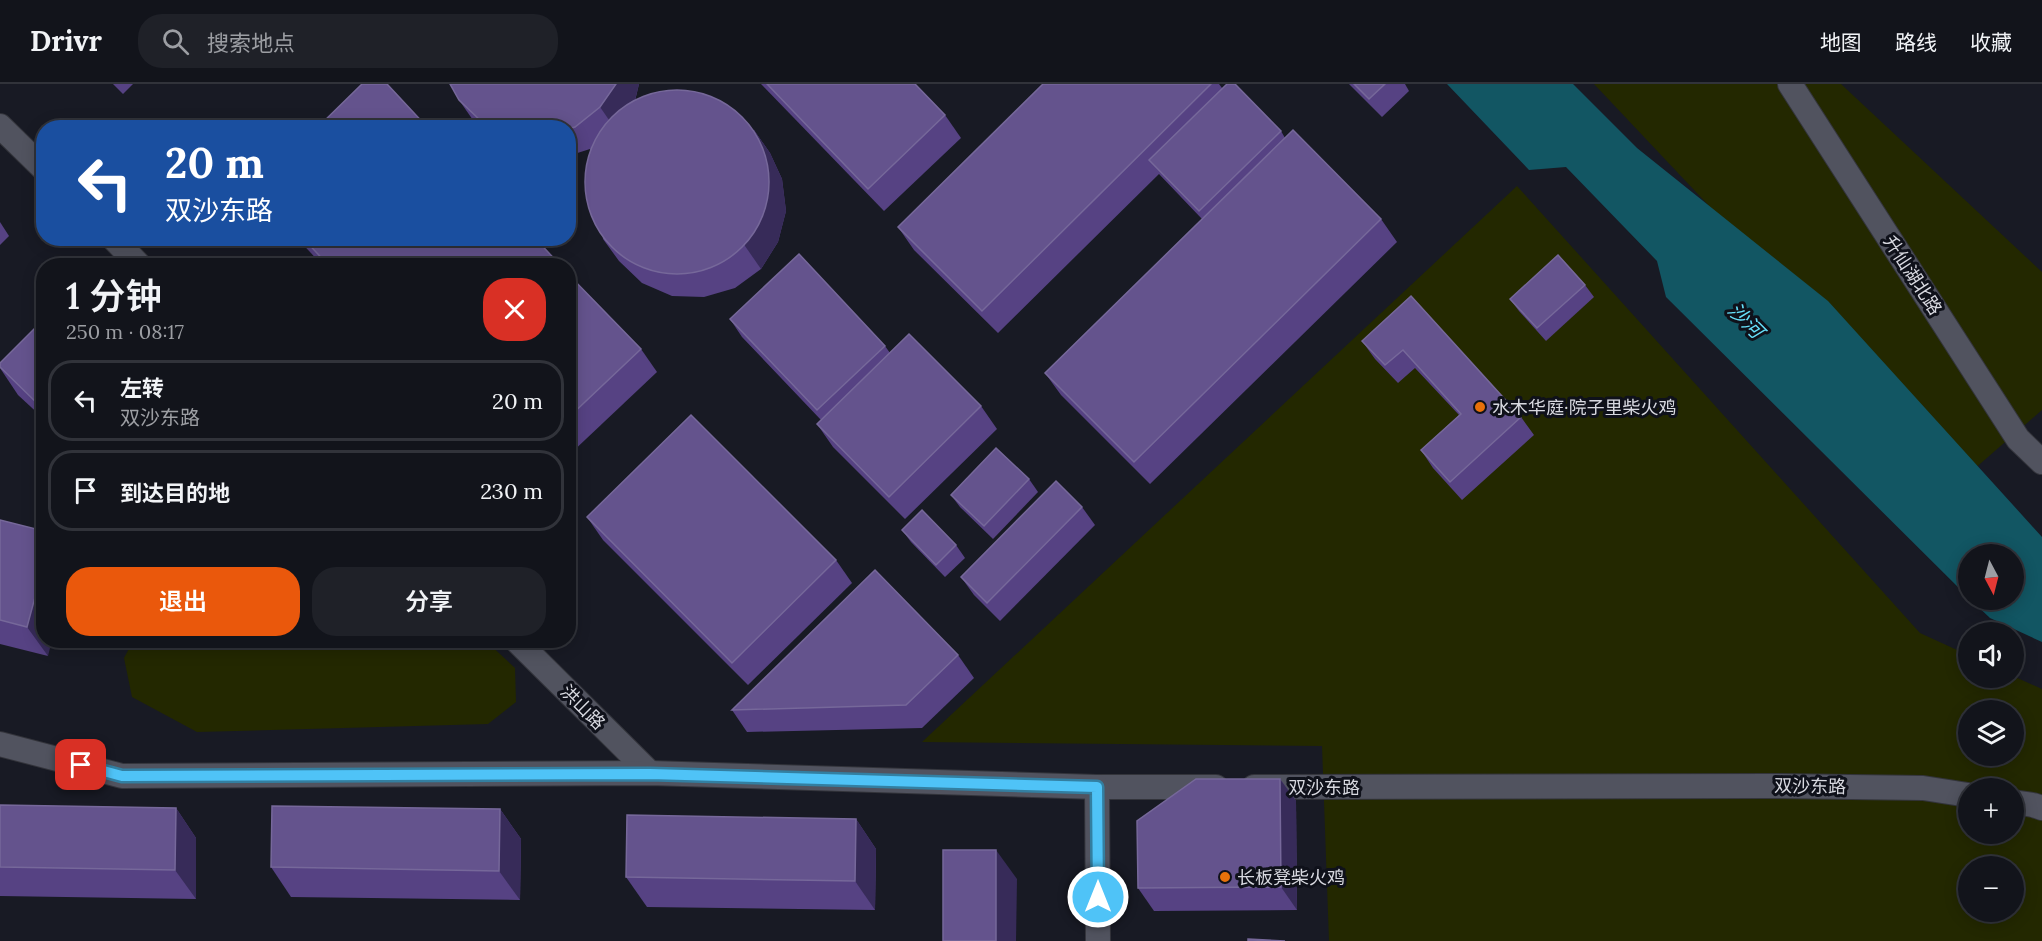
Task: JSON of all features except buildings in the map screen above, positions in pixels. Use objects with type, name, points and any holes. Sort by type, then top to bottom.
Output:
[{"type":"street","name":"升仙湖北路","points":[[1790,84],[2018,439],[2042,462]]},
{"type":"street","points":[[0,126],[36,162]]},
{"type":"street","points":[[121,246],[132,258]]},
{"type":"street","name":"洪山路","points":[[524,648],[650,774]]},
{"type":"street","name":"双沙东路","points":[[0,744],[122,776],[650,774],[1097,787],[1772,786],[1923,788],[1958,793]]},
{"type":"street","points":[[1097,787],[1098,941]]},
{"type":"street","points":[[2024,804],[2042,808]]},
{"type":"green space","points":[[1594,84],[1841,84],[2042,272],[2042,410],[1965,477]]},
{"type":"green space","points":[[1517,186],[1920,633],[1958,650],[1958,688],[2024,688],[2024,681],[2042,689],[2042,941],[1329,941],[1322,746],[922,742]]},
{"type":"green space","points":[[129,648],[494,648],[515,668],[516,702],[488,724],[197,732],[132,697],[124,658]]},
{"type":"water","name":"沙河","points":[[1447,84],[1573,84],[1637,148],[1828,301],[2042,537],[2042,642],[2024,634],[2024,622],[1999,622],[1982,610],[2024,610],[2024,544],[1958,544],[1958,587],[1666,297],[1657,261],[1566,167],[1529,170]]},
{"type":"place","name":"水木华庭·院子里柴火鸡","points":[[1480,407]]},
{"type":"place","name":"长板凳柴火鸡","points":[[1225,877]]},
{"type":"route","points":[[81,765],[122,776],[650,774],[1097,787],[1098,897]]}]
